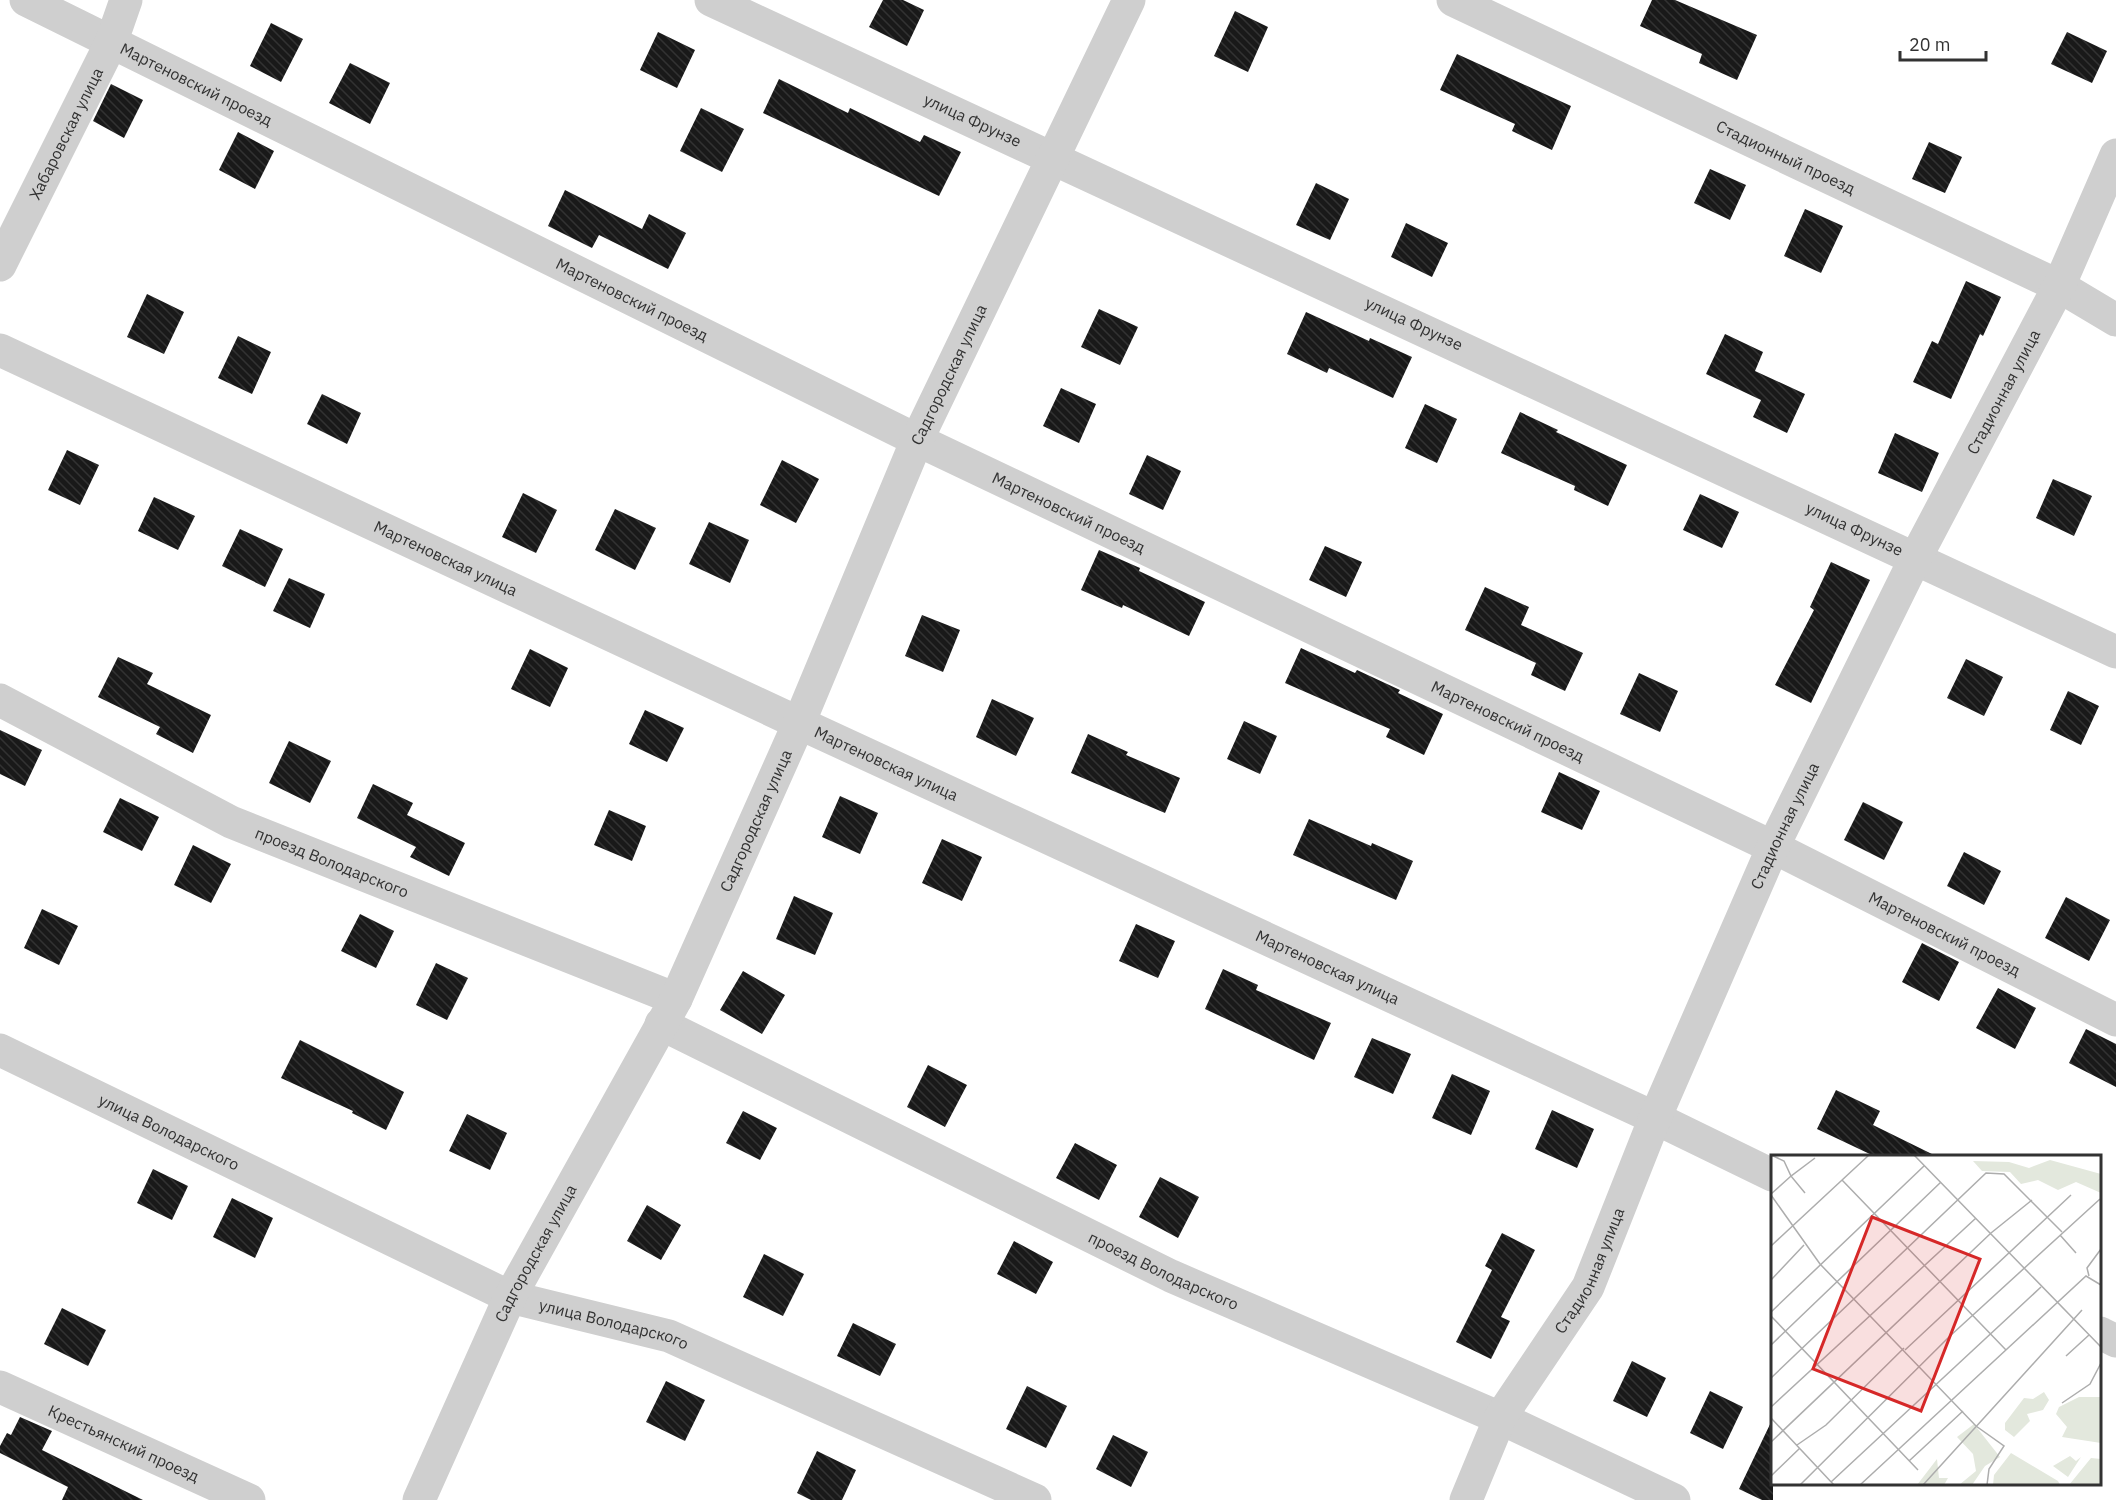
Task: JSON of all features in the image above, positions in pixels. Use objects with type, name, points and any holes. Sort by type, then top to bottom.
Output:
[{"type":"street","name":"Мартеновский проезд","points":[[26,0],[917,440],[1773,847],[2116,1020]]},
{"type":"street","name":"Хабаровская улица","points":[[0,265],[111,43],[126,0]]},
{"type":"street","name":"улица Фрунзе","points":[[711,0],[1916,557],[2116,652]]},
{"type":"street","name":"Садгородская улица","points":[[419,1500],[510,1297],[668,1011],[799,723],[917,440],[1129,0]]},
{"type":"street","name":"Стадионный проезд","points":[[1453,0],[2059,286],[2116,320]]},
{"type":"street","name":"Стадионная улица","points":[[1466,1500],[1500,1418],[1588,1287],[1655,1118],[1773,847],[1916,557],[2059,286],[2116,155]]},
{"type":"street","name":"Мартеновская улица","points":[[0,351],[1655,1118],[1771,1174]]},
{"type":"street","name":"проезд Володарского","points":[[0,700],[231,822],[668,1011],[1171,1276],[1500,1418],[1674,1500]]},
{"type":"street","name":"улица Володарского","points":[[0,1050],[510,1297],[669,1336],[1035,1500]]},
{"type":"street","points":[[2101,1334],[2116,1341]]},
{"type":"street","name":"Крестьянский проезд","points":[[0,1387],[249,1500]]},
{"type":"building","points":[[883,0],[903,0],[924,10],[907,46],[869,27]]},
{"type":"building","points":[[1652,0],[1675,0],[1757,35],[1737,80],[1699,63],[1702,54],[1640,26]]},
{"type":"building","points":[[1235,11],[1268,27],[1248,72],[1214,56]]},
{"type":"building","points":[[271,23],[303,39],[281,82],[250,66]]},
{"type":"building","points":[[658,32],[695,50],[677,88],[640,70]]},
{"type":"building","points":[[2067,32],[2107,51],[2092,83],[2051,64]]},
{"type":"building","points":[[1457,54],[1571,106],[1552,150],[1512,131],[1515,124],[1440,90]]},
{"type":"building","points":[[350,63],[390,83],[370,124],[329,103]]},
{"type":"building","points":[[779,79],[848,113],[850,108],[920,142],[924,135],[961,152],[939,196],[763,113]]},
{"type":"building","points":[[111,84],[143,100],[124,138],[93,121]]},
{"type":"building","points":[[701,108],[744,129],[722,172],[680,151]]},
{"type":"building","points":[[238,132],[274,151],[255,189],[219,170]]},
{"type":"building","points":[[1929,142],[1962,157],[1945,193],[1912,179]]},
{"type":"building","points":[[1710,169],[1746,185],[1730,220],[1694,203]]},
{"type":"building","points":[[1316,183],[1349,199],[1330,240],[1296,225]]},
{"type":"building","points":[[565,190],[642,229],[649,214],[686,233],[668,269],[599,235],[592,248],[548,226]]},
{"type":"building","points":[[1805,209],[1843,226],[1821,273],[1784,256]]},
{"type":"building","points":[[1406,223],[1448,243],[1432,277],[1391,257]]},
{"type":"building","points":[[1966,281],[2001,297],[1983,336],[1980,334],[1951,399],[1913,382],[1932,341],[1938,344]]},
{"type":"building","points":[[147,294],[184,312],[164,354],[127,337]]},
{"type":"building","points":[[1099,309],[1138,327],[1120,365],[1081,347]]},
{"type":"building","points":[[1306,312],[1369,341],[1370,338],[1412,357],[1393,398],[1329,368],[1327,373],[1287,354]]},
{"type":"building","points":[[1725,334],[1763,352],[1755,371],[1805,394],[1787,433],[1753,417],[1761,400],[1706,374]]},
{"type":"building","points":[[238,336],[271,352],[252,394],[218,378]]},
{"type":"building","points":[[1061,388],[1096,404],[1079,443],[1043,426]]},
{"type":"building","points":[[322,394],[361,413],[347,444],[307,424]]},
{"type":"building","points":[[1425,404],[1457,419],[1437,463],[1405,448]]},
{"type":"building","points":[[1520,412],[1558,430],[1556,432],[1627,465],[1608,506],[1574,490],[1575,486],[1501,453]]},
{"type":"building","points":[[1895,433],[1939,453],[1922,492],[1878,473]]},
{"type":"building","points":[[67,450],[99,465],[80,505],[48,490]]},
{"type":"building","points":[[1147,455],[1181,471],[1163,510],[1129,494]]},
{"type":"building","points":[[782,460],[819,479],[796,523],[760,505]]},
{"type":"building","points":[[2053,479],[2092,496],[2074,536],[2036,518]]},
{"type":"building","points":[[523,493],[557,510],[536,553],[502,537]]},
{"type":"building","points":[[1700,494],[1739,512],[1722,548],[1683,530]]},
{"type":"building","points":[[154,497],[195,516],[178,550],[138,531]]},
{"type":"building","points":[[615,509],[656,528],[635,570],[595,550]]},
{"type":"building","points":[[709,522],[749,540],[730,583],[689,564]]},
{"type":"building","points":[[240,529],[283,549],[265,587],[222,566]]},
{"type":"building","points":[[1325,546],[1362,562],[1346,597],[1309,580]]},
{"type":"building","points":[[1099,550],[1140,568],[1139,571],[1205,602],[1189,636],[1123,605],[1122,608],[1081,590]]},
{"type":"building","points":[[1831,562],[1870,580],[1811,703],[1775,685],[1814,610],[1810,607]]},
{"type":"building","points":[[289,578],[325,594],[310,628],[273,611]]},
{"type":"building","points":[[1485,587],[1529,607],[1521,625],[1583,653],[1565,691],[1531,675],[1536,663],[1465,630]]},
{"type":"building","points":[[922,615],[960,630],[943,672],[905,656]]},
{"type":"building","points":[[1301,648],[1355,673],[1357,670],[1400,690],[1398,693],[1443,714],[1424,755],[1386,737],[1390,729],[1285,683]]},
{"type":"building","points":[[530,649],[568,668],[550,707],[511,689]]},
{"type":"building","points":[[118,657],[153,673],[147,684],[211,715],[193,753],[156,734],[160,727],[98,697]]},
{"type":"building","points":[[1966,659],[2003,677],[1984,716],[1947,698]]},
{"type":"building","points":[[1639,673],[1678,691],[1660,732],[1620,714]]},
{"type":"building","points":[[2068,691],[2099,706],[2081,745],[2050,730]]},
{"type":"building","points":[[992,699],[1034,718],[1016,756],[976,737]]},
{"type":"building","points":[[645,710],[684,728],[667,762],[629,744]]},
{"type":"building","points":[[1244,721],[1277,736],[1260,774],[1227,759]]},
{"type":"building","points":[[0,730],[42,750],[25,786],[0,774]]},
{"type":"building","points":[[1088,734],[1128,752],[1126,755],[1180,778],[1165,813],[1071,773]]},
{"type":"building","points":[[289,741],[331,761],[310,803],[269,783]]},
{"type":"building","points":[[1559,772],[1600,791],[1582,830],[1541,812]]},
{"type":"building","points":[[373,784],[413,803],[407,815],[465,843],[449,876],[410,857],[416,847],[357,818]]},
{"type":"building","points":[[840,796],[878,813],[860,854],[822,837]]},
{"type":"building","points":[[120,798],[159,817],[142,851],[103,832]]},
{"type":"building","points":[[1863,802],[1903,822],[1884,860],[1844,840]]},
{"type":"building","points":[[609,810],[646,826],[632,861],[594,845]]},
{"type":"building","points":[[1309,819],[1371,846],[1372,843],[1413,861],[1396,900],[1293,855]]},
{"type":"building","points":[[942,839],[982,857],[962,901],[922,883]]},
{"type":"building","points":[[193,845],[231,864],[211,903],[174,885]]},
{"type":"building","points":[[1964,852],[2001,871],[1984,905],[1947,886]]},
{"type":"building","points":[[794,896],[833,913],[815,955],[776,939]]},
{"type":"building","points":[[2066,897],[2110,920],[2089,961],[2045,938]]},
{"type":"building","points":[[42,909],[78,926],[59,965],[24,948]]},
{"type":"building","points":[[360,914],[394,931],[376,968],[341,951]]},
{"type":"building","points":[[1136,924],[1175,941],[1158,978],[1119,961]]},
{"type":"building","points":[[1922,943],[1959,962],[1939,1001],[1902,982]]},
{"type":"building","points":[[436,963],[468,978],[447,1020],[416,1005]]},
{"type":"building","points":[[1223,969],[1258,985],[1256,990],[1331,1023],[1314,1060],[1205,1009]]},
{"type":"building","points":[[743,971],[785,995],[762,1034],[720,1010]]},
{"type":"building","points":[[1998,988],[2036,1008],[2015,1049],[1976,1028]]},
{"type":"building","points":[[2086,1029],[2116,1044],[2116,1087],[2069,1063]]},
{"type":"building","points":[[1372,1038],[1411,1054],[1393,1094],[1354,1077]]},
{"type":"building","points":[[300,1040],[404,1092],[386,1130],[352,1113],[353,1111],[281,1078]]},
{"type":"building","points":[[928,1065],[967,1085],[945,1127],[907,1107]]},
{"type":"building","points":[[1452,1074],[1490,1091],[1471,1135],[1432,1118]]},
{"type":"building","points":[[1836,1090],[1880,1111],[1873,1125],[1934,1155],[1872,1155],[1817,1129]]},
{"type":"building","points":[[1552,1110],[1594,1129],[1577,1168],[1535,1149]]},
{"type":"building","points":[[743,1111],[777,1128],[760,1160],[726,1143]]},
{"type":"building","points":[[467,1114],[507,1133],[490,1170],[449,1151]]},
{"type":"building","points":[[1075,1143],[1117,1165],[1099,1200],[1056,1178]]},
{"type":"building","points":[[153,1169],[188,1186],[172,1220],[137,1203]]},
{"type":"building","points":[[1160,1177],[1199,1197],[1178,1238],[1139,1217]]},
{"type":"building","points":[[232,1198],[273,1218],[255,1258],[213,1237]]},
{"type":"building","points":[[647,1205],[681,1225],[661,1260],[627,1241]]},
{"type":"building","points":[[1502,1233],[1535,1250],[1501,1317],[1510,1321],[1491,1359],[1456,1342],[1492,1270],[1485,1266]]},
{"type":"building","points":[[1014,1241],[1053,1262],[1036,1294],[997,1274]]},
{"type":"building","points":[[764,1254],[804,1274],[783,1316],[743,1297]]},
{"type":"building","points":[[62,1308],[106,1330],[88,1366],[44,1344]]},
{"type":"building","points":[[853,1323],[896,1344],[880,1376],[837,1356]]},
{"type":"building","points":[[1632,1361],[1666,1378],[1647,1417],[1613,1401]]},
{"type":"building","points":[[666,1381],[705,1400],[685,1441],[646,1422]]},
{"type":"building","points":[[1027,1386],[1067,1406],[1046,1448],[1006,1429]]},
{"type":"building","points":[[1710,1391],[1743,1407],[1723,1449],[1690,1433]]},
{"type":"building","points":[[20,1417],[52,1431],[42,1450],[143,1500],[62,1500],[68,1487],[0,1453],[0,1446],[7,1433],[11,1435]]},
{"type":"building","points":[[1771,1422],[1773,1500],[1762,1500],[1739,1489]]},
{"type":"building","points":[[1113,1435],[1148,1452],[1131,1487],[1096,1469]]},
{"type":"building","points":[[817,1451],[856,1470],[842,1500],[811,1500],[797,1493]]}]
